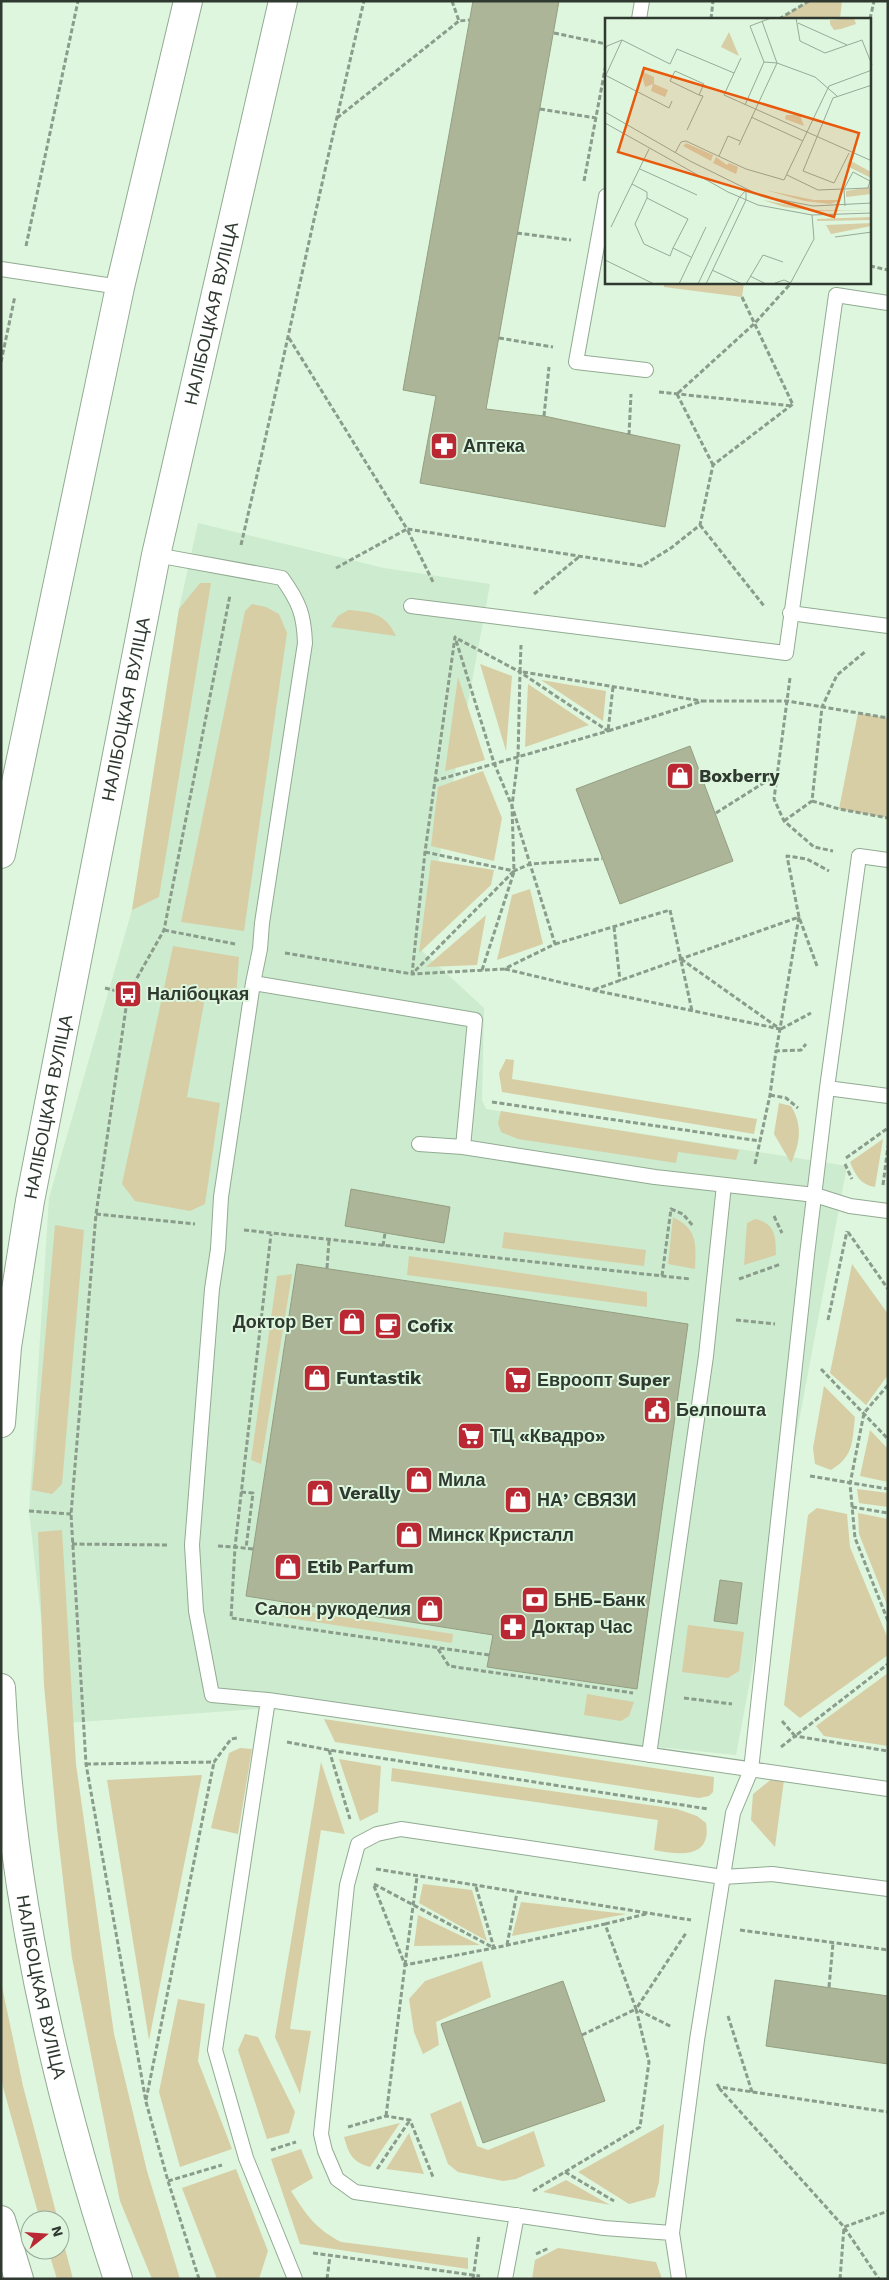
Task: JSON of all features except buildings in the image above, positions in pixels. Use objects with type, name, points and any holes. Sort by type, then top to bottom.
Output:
[{"type":"main road","points":[[1,854],[120,287],[188,1]]},
{"type":"main road","name":"НАЛІБОЦКАЯ ВУЛІЦА","points":[[1,1423],[3,1347],[156,555],[283,1]]},
{"type":"main road","name":"НАЛІБОЦКАЯ ВУЛІЦА","points":[[1,1688],[12,1821],[32,1946],[52,2047],[80,2156],[118,2279]]},
{"type":"main road","points":[[1,2220],[19,2279]]},
{"type":"lane","points":[[639,18],[642,1]]},
{"type":"lane","points":[[605,202],[576,362],[646,370]]},
{"type":"lane","points":[[1,269],[120,287]]},
{"type":"lane","points":[[411,606],[786,653],[790,613],[836,295],[888,303]]},
{"type":"lane","points":[[156,555],[282,578],[297,599],[304,624],[305,643],[218,1227],[192,1545],[196,1611],[212,1694],[268,1700],[888,1789]]},
{"type":"lane","points":[[790,613],[888,626]]},
{"type":"lane","points":[[679,2279],[672,2233],[698,2040],[734,1813],[751,1770],[827,1088],[859,856],[888,860]]},
{"type":"lane","points":[[253,984],[476,1020],[463,1148]]},
{"type":"lane","points":[[827,1088],[888,1096]]},
{"type":"lane","points":[[419,1144],[463,1148],[679,1180],[815,1195],[850,1206],[888,1211]]},
{"type":"lane","points":[[649,1755],[656,1694],[706,1356],[724,1185]]},
{"type":"lane","points":[[268,1700],[215,2050],[246,2158],[295,2279]]},
{"type":"lane","points":[[672,2233],[604,2228],[355,2192],[337,2179],[325,2151],[321,2134],[347,1885],[358,1844],[377,1834],[401,1829],[724,1876],[772,1874],[888,1889]]},
{"type":"lane","points":[[505,2279],[517,2215]]},
{"type":"path","points":[[1,362],[78,1]]},
{"type":"path","points":[[199,2279],[168,2181],[146,2102],[86,1764],[71,1514],[96,1214],[128,994],[164,930],[235,570],[290,338],[336,118],[364,1]]},
{"type":"path","points":[[452,1],[459,20]]},
{"type":"path","points":[[711,18],[713,1]]},
{"type":"path","points":[[781,18],[809,1]]},
{"type":"path","points":[[870,18],[874,1]]},
{"type":"path","points":[[336,118],[459,20],[469,20]]},
{"type":"path","points":[[554,33],[605,44]]},
{"type":"path","points":[[540,109],[596,118]]},
{"type":"path","points":[[517,233],[573,241]]},
{"type":"path","points":[[872,266],[888,270]]},
{"type":"path","points":[[677,394],[754,323],[790,284]]},
{"type":"path","points":[[742,297],[793,406]]},
{"type":"path","points":[[290,338],[407,529],[437,590]]},
{"type":"path","points":[[499,338],[553,348]]},
{"type":"path","points":[[544,416],[547,376]]},
{"type":"path","points":[[630,435],[632,389]]},
{"type":"path","points":[[677,394],[793,406],[820,411]]},
{"type":"path","points":[[336,568],[407,529],[642,566],[671,548],[700,525],[713,465],[677,394]]},
{"type":"path","points":[[713,465],[793,406],[795,396]]},
{"type":"path","points":[[700,525],[793,642],[774,798],[784,820],[814,848],[859,856]]},
{"type":"path","points":[[412,974],[425,852],[454,638]]},
{"type":"path","points":[[454,638],[520,672],[608,731]]},
{"type":"path","points":[[454,638],[494,763],[512,806],[555,944]]},
{"type":"path","points":[[784,820],[812,801],[822,707],[837,675],[864,651],[872,651]]},
{"type":"path","points":[[520,672],[703,701],[787,701],[888,718]]},
{"type":"path","points":[[482,970],[514,871],[512,806],[518,758],[520,672]]},
{"type":"path","points":[[608,731],[613,687]]},
{"type":"path","points":[[434,781],[494,763],[518,758],[703,701]]},
{"type":"path","points":[[716,813],[776,775]]},
{"type":"path","points":[[812,801],[839,809],[888,818]]},
{"type":"path","points":[[425,852],[514,871]]},
{"type":"path","points":[[817,968],[799,917],[787,856],[807,859],[829,870],[832,878]]},
{"type":"path","points":[[412,974],[514,871],[530,864],[602,859]]},
{"type":"path","points":[[504,969],[555,944],[670,910],[692,1011]]},
{"type":"path","points":[[592,990],[799,917]]},
{"type":"path","points":[[749,1188],[770,1095],[799,917]]},
{"type":"path","points":[[614,927],[620,980]]},
{"type":"path","points":[[164,930],[260,949],[412,974],[504,969],[592,990],[780,1029],[818,1009]]},
{"type":"path","points":[[681,958],[780,1029]]},
{"type":"path","points":[[776,1051],[801,1050],[810,1039]]},
{"type":"path","points":[[770,1095],[786,1098],[796,1105],[800,1113]]},
{"type":"path","points":[[482,1100],[760,1141]]},
{"type":"path","points":[[843,1160],[888,1128]]},
{"type":"path","points":[[882,1192],[888,1146]]},
{"type":"path","points":[[841,1155],[854,1183]]},
{"type":"path","points":[[662,1276],[671,1209],[679,1180]]},
{"type":"path","points":[[671,1209],[683,1214],[692,1223],[696,1231]]},
{"type":"path","points":[[96,1214],[714,1281]]},
{"type":"path","points":[[770,1214],[775,1216],[784,1236]]},
{"type":"path","points":[[826,1328],[847,1232],[888,1289]]},
{"type":"path","points":[[383,1246],[385,1233]]},
{"type":"path","points":[[327,1268],[329,1240]]},
{"type":"path","points":[[783,1272],[784,1263]]},
{"type":"path","points":[[730,1320],[776,1324],[777,1315]]},
{"type":"path","points":[[816,1377],[818,1367],[888,1439]]},
{"type":"path","points":[[888,1385],[864,1413],[850,1484],[855,1538],[888,1621]]},
{"type":"path","points":[[808,1475],[850,1484],[888,1489]]},
{"type":"path","points":[[241,1492],[253,1493],[246,1548]]},
{"type":"path","points":[[852,1508],[888,1513]]},
{"type":"path","points":[[29,1511],[71,1514]]},
{"type":"path","points":[[253,1549],[234,1547],[231,1618],[489,1655]]},
{"type":"path","points":[[438,1648],[449,1666],[648,1695],[656,1694],[771,1709],[795,1736],[888,1751]]},
{"type":"path","points":[[751,1770],[888,1664]]},
{"type":"path","points":[[146,2102],[214,1762],[231,1739],[262,1737],[329,1750],[734,1813]]},
{"type":"path","points":[[86,1764],[214,1762]]},
{"type":"path","points":[[367,1868],[417,1878],[694,1920]]},
{"type":"path","points":[[582,2035],[636,2009],[724,1876]]},
{"type":"path","points":[[386,2116],[404,1965],[417,1878]]},
{"type":"path","points":[[373,1884],[494,1948]]},
{"type":"path","points":[[476,1887],[494,1948]]},
{"type":"path","points":[[506,1946],[517,1893]]},
{"type":"path","points":[[404,1965],[506,1946],[649,1913]]},
{"type":"path","points":[[538,2196],[528,2194],[640,2127],[649,2062],[636,2009],[606,1924]]},
{"type":"path","points":[[738,1939],[740,1929],[888,1950]]},
{"type":"path","points":[[829,1987],[833,1943]]},
{"type":"path","points":[[636,2009],[698,2040],[719,2087],[844,2226],[879,2279]]},
{"type":"path","points":[[727,2014],[752,2092]]},
{"type":"path","points":[[719,2087],[888,2112]]},
{"type":"path","points":[[373,2174],[410,2120]]},
{"type":"path","points":[[564,2172],[622,2205]]},
{"type":"path","points":[[844,2226],[888,2211]]},
{"type":"path","points":[[840,2279],[844,2226]]},
{"type":"path","points":[[327,2279],[330,2256],[474,2277],[488,2277]]},
{"type":"shaded area","points":[[809,1],[842,1],[840,18],[781,18]]},
{"type":"shaded area","points":[[664,284],[744,284],[742,297],[664,287]]},
{"type":"shaded area","points":[[198,523],[384,568],[490,584],[422,951],[484,1008],[482,1100],[486,1109],[847,1166],[736,1755],[270,1708],[53,1724],[29,1511],[49,1198],[132,910],[179,609]]},
{"type":"shaded area","points":[[200,583],[211,583],[159,897],[132,910],[179,609]]},
{"type":"shaded area","points":[[252,604],[266,607],[279,614],[287,633],[244,931],[181,922],[245,611]]},
{"type":"shaded area","points":[[348,610],[377,615],[392,628],[396,636],[331,627],[338,616]]},
{"type":"shaded area","points":[[480,664],[512,676],[506,751]]},
{"type":"shaded area","points":[[458,677],[485,760],[445,771]]},
{"type":"shaded area","points":[[541,680],[606,691],[603,721]]},
{"type":"shaded area","points":[[528,684],[589,725],[525,747]]},
{"type":"shaded area","points":[[858,713],[888,718],[888,818],[839,809]]},
{"type":"shaded area","points":[[483,771],[502,818],[494,861],[431,846],[438,787]]},
{"type":"shaded area","points":[[431,860],[494,870],[491,885],[419,953]]},
{"type":"shaded area","points":[[530,889],[543,944],[497,960],[512,895]]},
{"type":"shaded area","points":[[486,915],[477,965],[426,967]]},
{"type":"shaded area","points":[[173,946],[239,957],[236,997],[206,992],[187,1097],[220,1103],[205,1204],[190,1211],[135,1201],[122,1184]]},
{"type":"shaded area","points":[[506,1059],[514,1060],[512,1079],[757,1119],[754,1134],[502,1092],[499,1073]]},
{"type":"shaded area","points":[[779,1103],[791,1106],[799,1128],[798,1141],[791,1163],[774,1134]]},
{"type":"shaded area","points":[[501,1111],[739,1150],[736,1160],[678,1152],[676,1163],[518,1139],[501,1132],[498,1123]]},
{"type":"shaded area","points":[[883,1139],[875,1187],[870,1186],[859,1179],[850,1162]]},
{"type":"shaded area","points":[[673,1217],[687,1227],[694,1238],[696,1252],[695,1269],[668,1264]]},
{"type":"shaded area","points":[[755,1219],[767,1224],[773,1232],[776,1242],[776,1255],[744,1265],[747,1223]]},
{"type":"shaded area","points":[[55,1225],[84,1230],[62,1484],[52,1494],[32,1490]]},
{"type":"shaded area","points":[[504,1232],[646,1250],[644,1266],[502,1248]]},
{"type":"shaded area","points":[[409,1256],[647,1292],[647,1307],[407,1275]]},
{"type":"shaded area","points":[[852,1264],[888,1314],[888,1375],[866,1405],[830,1373]]},
{"type":"shaded area","points":[[292,1274],[261,1464],[251,1460],[277,1276]]},
{"type":"shaded area","points":[[824,1386],[855,1417],[851,1448],[839,1465],[831,1470],[815,1464],[813,1448]]},
{"type":"shaded area","points":[[870,1430],[888,1449],[888,1482],[860,1476]]},
{"type":"shaded area","points":[[857,1489],[888,1493],[888,1507],[859,1503]]},
{"type":"shaded area","points":[[817,1508],[847,1514],[850,1547],[888,1639],[888,1655],[800,1718],[784,1705],[808,1515]]},
{"type":"shaded area","points":[[858,1513],[888,1519],[888,1607],[859,1534]]},
{"type":"shaded area","points":[[62,1530],[76,1764],[114,2034],[147,2171],[180,2279],[152,2279],[120,2201],[72,1958],[57,1827],[44,1685],[38,1532]]},
{"type":"shaded area","points":[[277,1607],[453,1634],[452,1643],[276,1616]]},
{"type":"shaded area","points":[[688,1625],[744,1632],[739,1671],[728,1678],[682,1672]]},
{"type":"shaded area","points":[[888,1673],[888,1746],[824,1736],[816,1726]]},
{"type":"shaded area","points":[[587,1694],[634,1702],[629,1716],[621,1721],[584,1715]]},
{"type":"shaded area","points":[[324,1719],[714,1777],[713,1792],[709,1796],[699,1798],[335,1742]]},
{"type":"shaded area","points":[[240,1748],[252,1749],[238,1834],[211,1828],[229,1753]]},
{"type":"shaded area","points":[[339,1759],[381,1766],[378,1812],[360,1821]]},
{"type":"shaded area","points":[[321,1762],[345,1834],[321,1830],[290,2029],[311,2031],[300,2094],[275,2037]]},
{"type":"shaded area","points":[[392,1768],[677,1809],[697,1816],[706,1823],[707,1835],[699,1849],[692,1852],[674,1853],[654,1850],[658,1820],[391,1781]]},
{"type":"shaded area","points":[[202,1775],[149,2040],[107,1780]]},
{"type":"shaded area","points":[[773,1778],[784,1780],[775,1847],[751,1820],[753,1794]]},
{"type":"shaded area","points":[[423,1884],[472,1890],[487,1941],[419,1903]]},
{"type":"shaded area","points":[[521,1902],[626,1914],[512,1936]]},
{"type":"shaded area","points":[[418,1915],[480,1945],[414,1946]]},
{"type":"shaded area","points":[[482,1961],[491,1997],[436,2022],[439,2045],[423,2054],[414,2032],[409,1999],[425,1981]]},
{"type":"shaded area","points":[[1,1982],[23,2086],[55,2210],[37,2210],[1,2076]]},
{"type":"shaded area","points":[[178,1999],[205,2004],[198,2061],[232,2149],[180,2167],[159,2092]]},
{"type":"shaded area","points":[[245,2034],[258,2037],[295,2112],[289,2133],[267,2139],[238,2050]]},
{"type":"shaded area","points":[[461,2101],[477,2146],[488,2150],[534,2131],[545,2166],[516,2179],[503,2181],[458,2172],[448,2164],[430,2114]]},
{"type":"shaded area","points":[[400,2123],[370,2167],[355,2160],[344,2137]]},
{"type":"shaded area","points":[[664,2124],[659,2182],[655,2197],[629,2204],[578,2172]]},
{"type":"shaded area","points":[[409,2133],[424,2174],[386,2169]]},
{"type":"shaded area","points":[[301,2149],[313,2178],[291,2191],[307,2214],[324,2232],[341,2242],[468,2258],[468,2269],[300,2244],[271,2159]]},
{"type":"shaded area","points":[[236,2169],[268,2251],[259,2279],[217,2279],[182,2188]]},
{"type":"shaded area","points":[[566,2180],[610,2205],[543,2192]]},
{"type":"shaded area","points":[[558,2248],[656,2262],[662,2279],[532,2279],[535,2260]]},
{"type":"shaded area","points":[[51,2260],[68,2260],[73,2279],[57,2279]]},
{"type":"place","name":"Аптека","points":[[444,446]]},
{"type":"place","name":"Boxberry","points":[[680,776]]},
{"type":"place","name":"Налібоцкая","points":[[128,994]]},
{"type":"place","name":"Доктор Вет","points":[[352,1322]]},
{"type":"place","name":"Cofix","points":[[388,1326]]},
{"type":"place","name":"Funtastik","points":[[317,1378]]},
{"type":"place","name":"Евроопт Super","points":[[518,1380]]},
{"type":"place","name":"Белпошта","points":[[657,1410]]},
{"type":"place","name":"ТЦ «Квадро»","points":[[471,1436]]},
{"type":"place","name":"Мила","points":[[419,1480]]},
{"type":"place","name":"Verally","points":[[320,1493]]},
{"type":"place","name":"НАʼСВЯЗИ","points":[[518,1500]]},
{"type":"place","name":"Минск Кристалл","points":[[409,1535]]},
{"type":"place","name":"Etib Parfum","points":[[288,1567]]},
{"type":"place","name":"БНБ-Банк","points":[[535,1600]]},
{"type":"place","name":"Салон рукоделия","points":[[430,1609]]},
{"type":"place","name":"Доктар Час","points":[[513,1627]]}]
